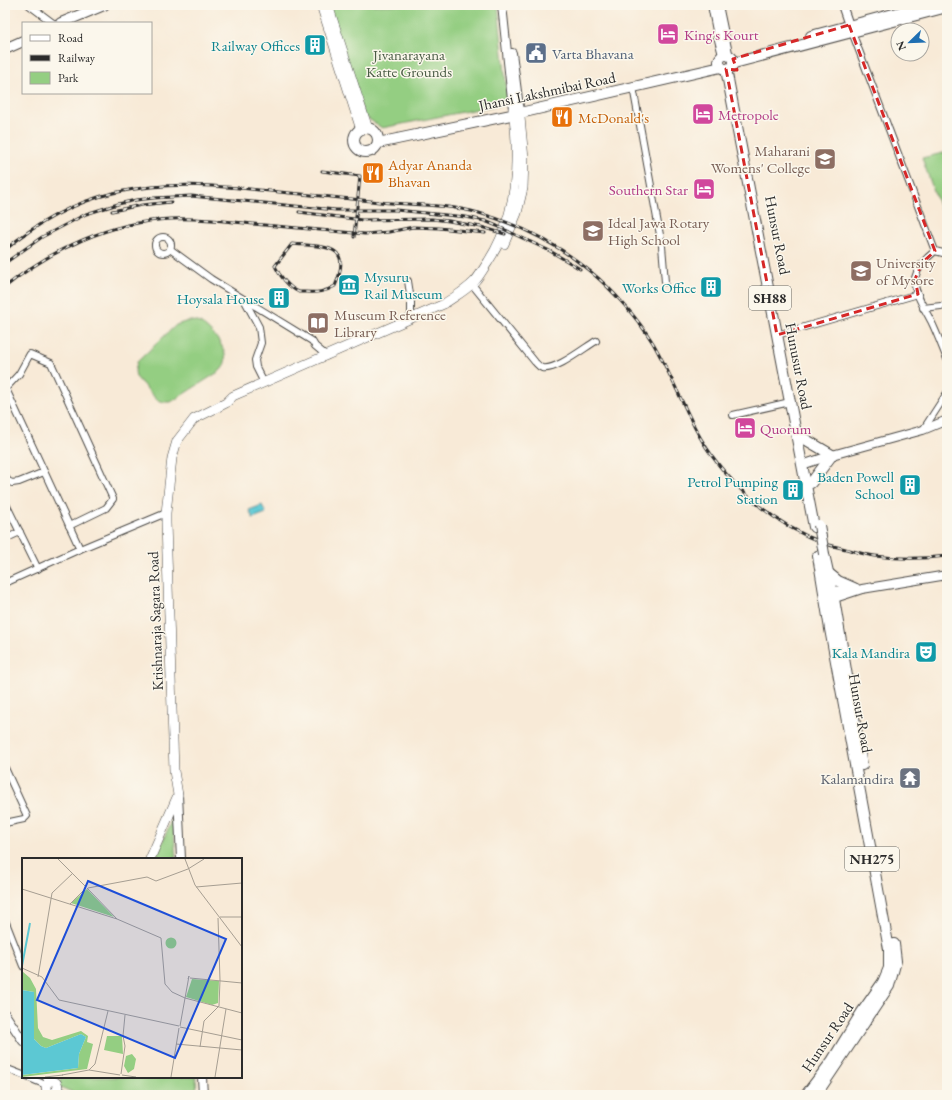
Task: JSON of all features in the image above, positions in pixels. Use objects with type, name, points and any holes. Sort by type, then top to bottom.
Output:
[{"type":"main road","points":[[63,22],[104,5]]},
{"type":"main road","points":[[321,5],[364,129]]},
{"type":"main road","points":[[328,5],[364,129]]},
{"type":"main road","name":"Jhansi Lakshmibai Road","points":[[850,29],[926,5]]},
{"type":"main road","name":"Jhansi Lakshmibai Road","points":[[378,141],[633,87],[850,29],[947,7]]},
{"type":"main road","points":[[5,49],[22,40]]},
{"type":"main road","name":"Jhansi Lakshmibai Road","points":[[516,111],[727,62]]},
{"type":"main road","name":"Hunusur Road","points":[[727,62],[780,335],[790,402],[805,464],[816,526]]},
{"type":"main road","name":"Krishnaraja Sagara Road","points":[[178,795],[174,771],[166,513],[172,458],[177,441],[194,419],[226,402],[233,396],[447,309],[475,288],[506,241],[520,201],[523,188],[524,159],[516,111]]},
{"type":"main road","name":"Krishnaraja Sagara Road","points":[[328,358],[444,304],[475,282],[493,254],[501,238],[511,209],[516,186],[516,111]]},
{"type":"main road","points":[[364,129],[374,132],[378,141],[376,147],[370,152],[363,152],[356,147],[356,134],[364,129]]},
{"type":"main road","name":"Hunsur Road","points":[[780,335],[803,438],[805,464],[811,483],[816,526],[889,949],[889,968],[883,982],[862,1012],[832,1061],[806,1095]]},
{"type":"main road","name":"Krishnaraja Sagara Road","points":[[226,402],[235,402],[317,362]]},
{"type":"main road","points":[[803,438],[832,455],[811,483]]},
{"type":"main road","points":[[816,1095],[889,986],[896,961],[829,596],[827,572],[821,555]]},
{"type":"main road","points":[[827,572],[838,581],[858,589]]},
{"type":"main road","points":[[150,858],[178,795]]},
{"type":"street","points":[[29,5],[52,22]]},
{"type":"street","points":[[502,5],[516,111]]},
{"type":"street","points":[[506,5],[516,111]]},
{"type":"street","points":[[712,5],[718,36],[727,62]]},
{"type":"street","points":[[718,5],[727,62]]},
{"type":"street","points":[[842,5],[935,250]]},
{"type":"street","points":[[633,87],[662,246],[666,282]]},
{"type":"street","points":[[170,249],[211,279],[312,341],[315,346],[328,358]]},
{"type":"street","points":[[935,250],[947,254]]},
{"type":"street","points":[[935,250],[922,263],[915,279],[923,308],[931,321],[947,359]]},
{"type":"street","points":[[408,280],[411,300],[411,319]]},
{"type":"street","points":[[475,288],[540,367],[544,368],[557,365],[596,341]]},
{"type":"street","points":[[780,335],[918,294]]},
{"type":"street","points":[[244,300],[259,327],[261,343],[256,360],[256,367],[264,383]]},
{"type":"street","points":[[923,308],[941,306]]},
{"type":"street","points":[[315,346],[317,362]]},
{"type":"street","points":[[69,526],[106,508],[113,499],[51,363],[30,354],[19,374],[6,389],[44,472],[69,526],[80,549]]},
{"type":"street","points":[[923,430],[947,393]]},
{"type":"street","points":[[733,415],[790,402]]},
{"type":"street","points":[[805,464],[923,430],[947,420]]},
{"type":"street","points":[[5,477],[8,481],[15,483],[44,472]]},
{"type":"street","points":[[5,502],[38,569]]},
{"type":"street","points":[[5,583],[80,549],[166,513]]},
{"type":"street","points":[[5,539],[20,532]]},
{"type":"street","points":[[829,596],[858,589],[947,575]]},
{"type":"street","points":[[5,768],[27,816],[24,819],[5,823]]},
{"type":"street","points":[[5,784],[11,781]]},
{"type":"street","points":[[178,795],[181,858]]},
{"type":"street","points":[[5,920],[22,963]]},
{"type":"street","points":[[5,1014],[22,1040]]},
{"type":"street","points":[[5,1068],[22,1075]]},
{"type":"street","points":[[30,1078],[51,1084],[68,1095]]},
{"type":"street","points":[[202,1078],[203,1095]]},
{"type":"highlighted area","points":[[849,25],[935,251],[922,263],[915,279],[918,294],[777,335],[726,69],[737,70],[733,59]]},
{"type":"green space","name":"Jivanarayana Katte Grounds","points":[[327,5],[498,5],[508,103],[382,128],[364,116]]},
{"type":"green space","points":[[947,152],[947,228],[922,158]]},
{"type":"green space","points":[[188,321],[196,321],[200,323],[211,332],[221,344],[225,358],[224,365],[220,371],[171,402],[157,400],[136,377],[135,371],[137,362],[176,325]]},
{"type":"green space","points":[[173,817],[176,858],[155,858]]},
{"type":"green space","points":[[62,1078],[196,1078],[197,1095],[79,1095],[58,1086]]},
{"type":"water","points":[[262,505],[266,513],[253,518],[249,510]]},
{"type":"railway","points":[[322,171],[360,176],[354,237]]},
{"type":"railway","points":[[5,250],[29,231],[42,223],[84,202],[113,193],[176,185],[216,186],[379,202],[442,206],[467,210],[495,218],[510,223],[552,244],[591,272],[625,305],[653,343],[706,447],[734,482],[750,498],[768,512],[786,525],[826,544],[872,556],[902,558],[947,556]]},
{"type":"railway","points":[[5,263],[42,237],[86,214],[136,200],[191,196],[336,210],[396,210],[466,217],[485,221],[497,226],[550,251],[580,269]]},
{"type":"railway","points":[[112,211],[142,205],[171,202]]},
{"type":"railway","points":[[299,212],[362,220],[432,219],[481,227],[505,234]]},
{"type":"railway","points":[[5,287],[42,261],[83,240],[104,232],[148,221],[202,219],[365,234],[389,232],[413,227],[485,233]]},
{"type":"railway","points":[[292,244],[325,247],[333,250],[338,255],[341,262],[340,272],[335,286],[322,291],[299,292],[288,284],[275,266],[292,244]]},
{"type":"place","name":"King's Kourt","points":[[668,34]]},
{"type":"place","name":"Railway Offices","points":[[315,45]]},
{"type":"place","name":"Varta Bhavana","points":[[536,53]]},
{"type":"place","name":"Metropole","points":[[703,114]]},
{"type":"place","name":"McDonald's","points":[[562,117]]},
{"type":"place","name":"Maharani Womens' College","points":[[825,159]]},
{"type":"place","name":"Adyar Ananda Bhavan","points":[[373,173]]},
{"type":"place","name":"Southern Star","points":[[704,189]]},
{"type":"place","name":"Ideal Jawa Rotary High School","points":[[593,231]]},
{"type":"place","name":"University of Mysore","points":[[861,271]]},
{"type":"place","name":"Mysuru Rail Museum","points":[[349,285]]},
{"type":"place","name":"Works Office","points":[[711,287]]},
{"type":"place","name":"Hoysala House","points":[[279,298]]},
{"type":"place","name":"Museum Reference Library","points":[[318,323]]},
{"type":"place","name":"Quorum","points":[[745,428]]},
{"type":"place","name":"Baden Powell School","points":[[910,485]]},
{"type":"place","name":"Petrol Pumping Station","points":[[793,490]]},
{"type":"place","name":"Kala Mandira","points":[[926,652]]},
{"type":"place","name":"Kalamandira","points":[[910,778]]}]
